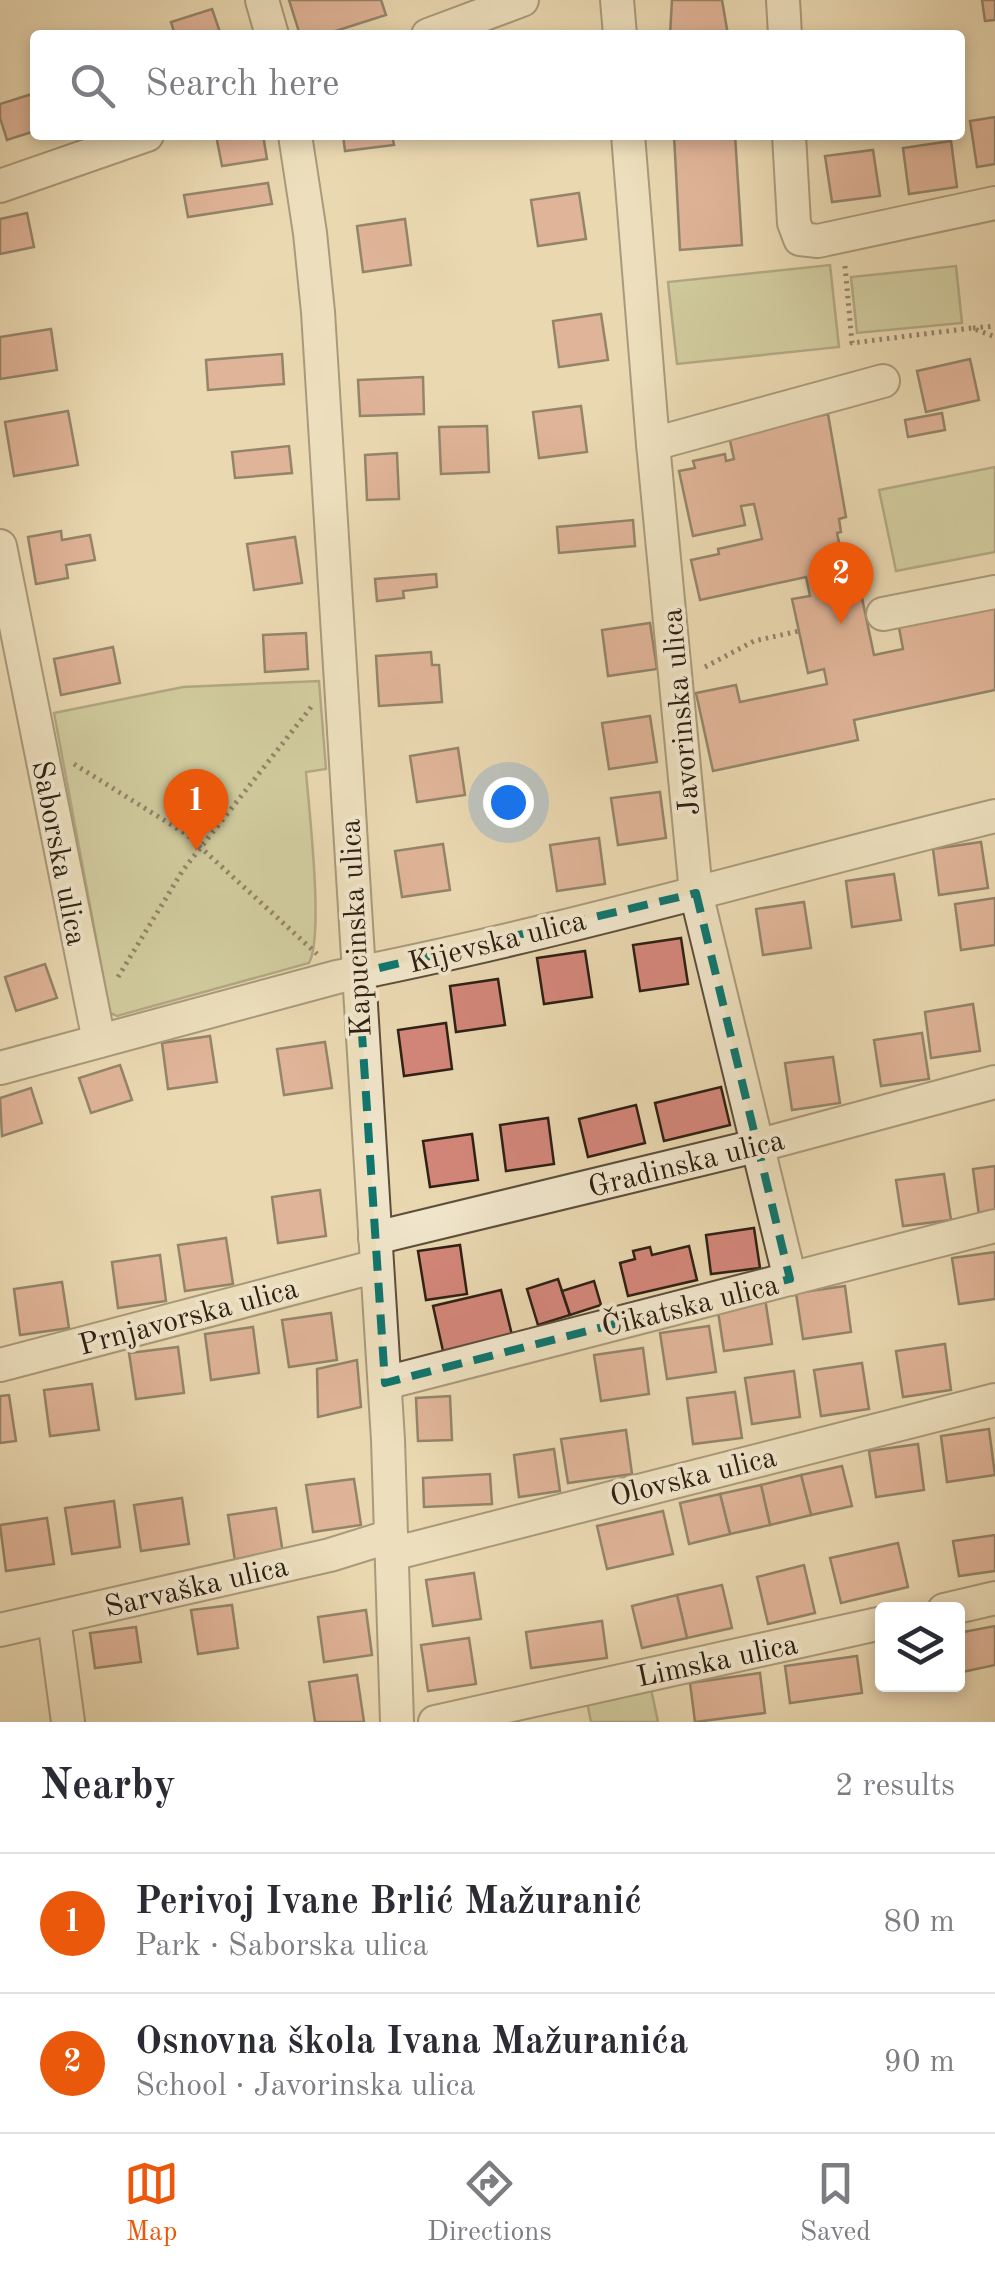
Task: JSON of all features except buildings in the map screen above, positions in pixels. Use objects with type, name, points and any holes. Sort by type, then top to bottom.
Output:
[{"type":"street","points":[[262,0],[271,30]]},
{"type":"street","points":[[441,30],[522,0]]},
{"type":"street","points":[[617,0],[620,30]]},
{"type":"street","points":[[783,0],[784,30]]},
{"type":"street","points":[[0,186],[133,140]]},
{"type":"street","name":"Kapucinska ulica","points":[[296,140],[318,312],[385,1384],[397,1722]]},
{"type":"street","name":"Javorinska ulica","points":[[628,140],[696,893],[790,1279]]},
{"type":"street","points":[[790,140],[795,231],[800,238],[826,239],[995,203]]},
{"type":"street","points":[[653,444],[883,381]]},
{"type":"street","name":"Saborska ulica","points":[[0,546],[99,1041]]},
{"type":"street","points":[[882,614],[995,592]]},
{"type":"street","name":"Kijevska ulica","points":[[0,1068],[358,973],[696,893],[995,816]]},
{"type":"street","name":"Gradinska ulica","points":[[376,1252],[995,1082]]},
{"type":"street","name":"Čikatska ulica","points":[[385,1384],[995,1226]]},
{"type":"street","name":"Prnjavorska ulica","points":[[0,1365],[376,1252]]},
{"type":"street","name":"Olovska ulica","points":[[392,1545],[995,1400]]},
{"type":"street","name":"Sarvaška ulica","points":[[0,1630],[330,1555],[392,1545]]},
{"type":"street","points":[[965,1605],[995,1598]]},
{"type":"street","points":[[54,1618],[68,1722]]},
{"type":"street","name":"Limska ulica","points":[[435,1722],[875,1625]]},
{"type":"path","points":[[826,239],[844,255],[852,342],[995,326]]},
{"type":"path","points":[[972,328],[995,337]]},
{"type":"path","points":[[695,672],[754,641],[799,631]]},
{"type":"path","points":[[115,981],[183,870],[314,702]]},
{"type":"path","points":[[71,762],[186,834],[324,960]]},
{"type":"highlighted area","points":[[696,893],[790,1279],[385,1383],[358,973]]},
{"type":"green space","points":[[830,265],[839,347],[677,364],[668,282]]},
{"type":"green space","points":[[956,266],[962,323],[857,333],[851,277]]},
{"type":"green space","points":[[995,467],[995,552],[896,571],[879,490]]},
{"type":"green space","points":[[319,681],[326,769],[306,772],[315,900],[309,963],[117,1016],[110,1013],[54,713],[183,687]]},
{"type":"green space","points":[[651,1689],[658,1722],[591,1722],[587,1702]]},
{"type":"place","name":"Osnovna škola Ivana Mažuranića","points":[[841,624]]},
{"type":"place","name":"Perivoj Ivane Brlić Mažuranić","points":[[196,851]]}]
